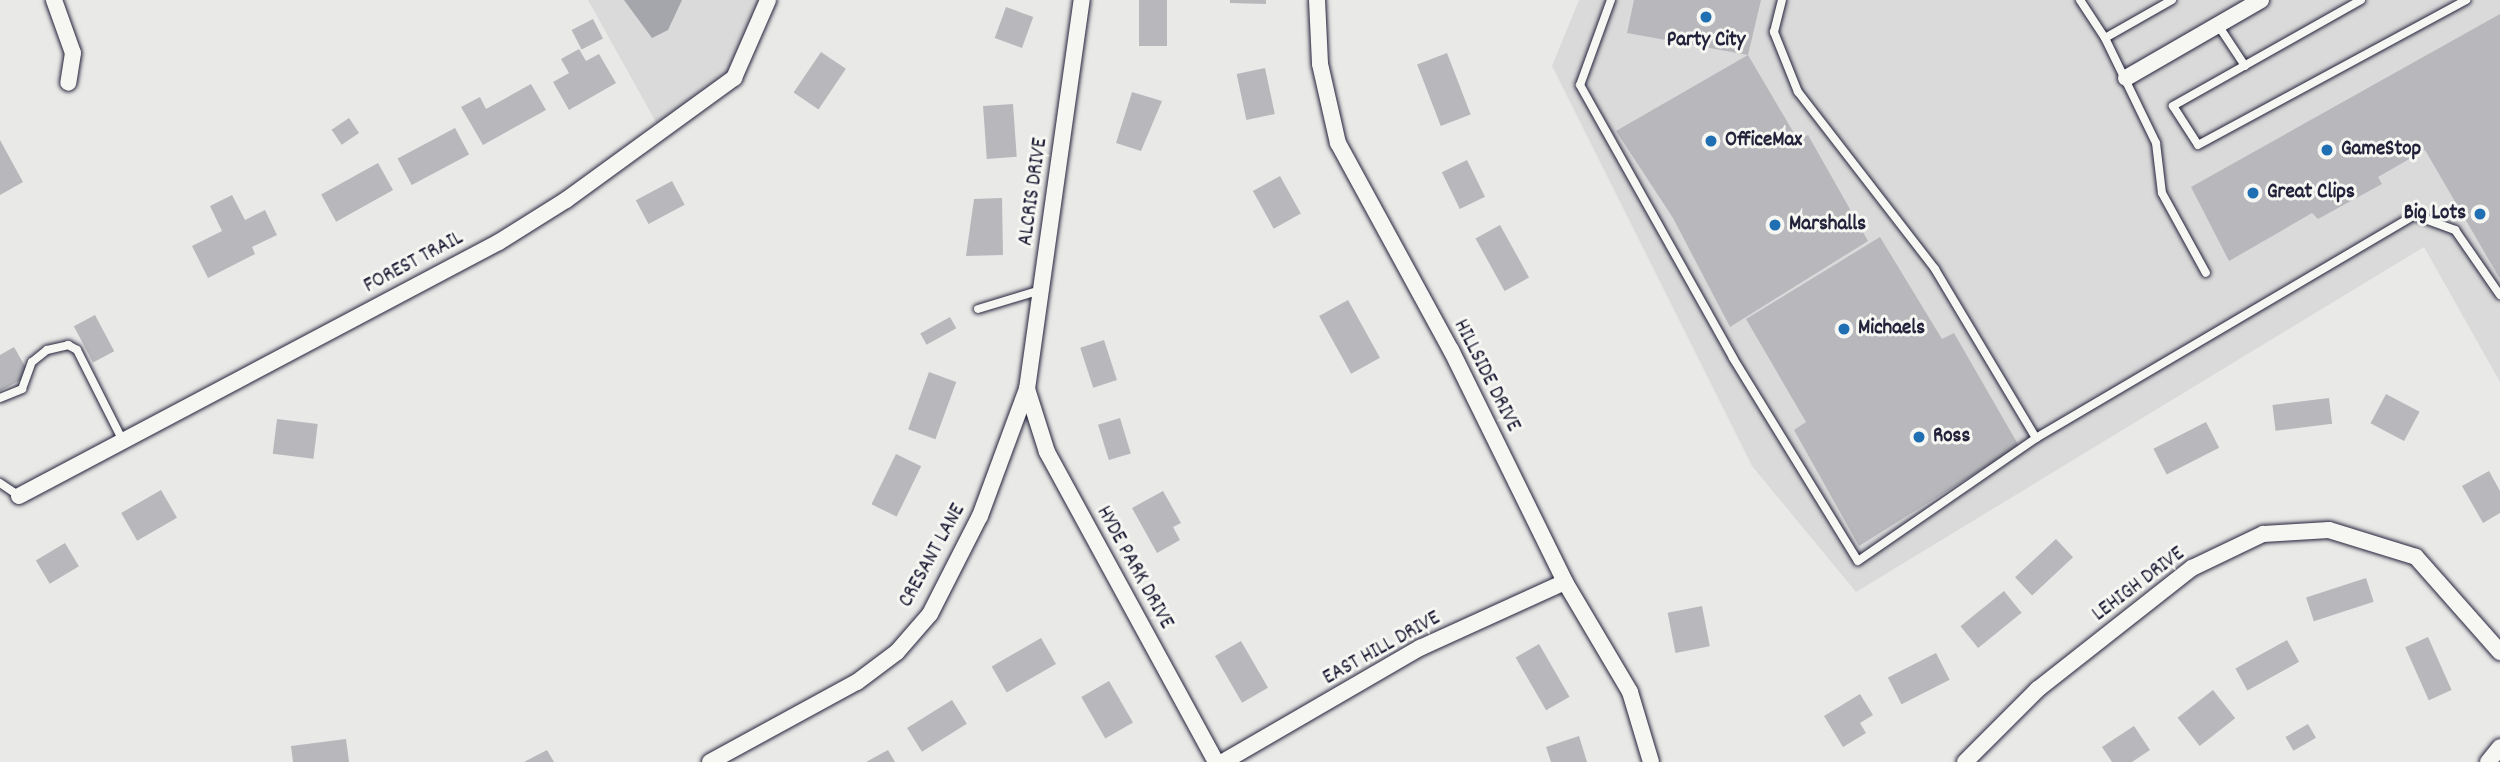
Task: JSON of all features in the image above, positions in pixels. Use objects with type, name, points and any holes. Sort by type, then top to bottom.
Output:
[{"type":"street","points":[[54,0],[73,53],[68,83]]},
{"type":"street","name":"FOREST TRAIL","points":[[19,496],[499,242],[633,155],[734,78],[768,0]]},
{"type":"street","name":"ALCRIS DRIVE","points":[[1027,389],[1082,0]]},
{"type":"street","name":"HILLSIDE DRIVE","points":[[1317,0],[1320,64],[1338,143],[1451,350],[1565,582],[1630,692],[1651,762]]},
{"type":"street","points":[[2126,78],[2261,0]]},
{"type":"street","name":"CRESANT LANE","points":[[710,762],[857,682],[922,623],[991,492],[1027,389]]},
{"type":"street","name":"HYDE PARK DRIVE","points":[[1027,389],[1047,452],[1216,762]]},
{"type":"street","name":"LEHIGH DRIVE","points":[[1965,762],[2038,689],[2192,568],[2263,534],[2329,530],[2416,557],[2500,652]]},
{"type":"street","name":"EAST HILL DRIVE","points":[[1223,762],[1420,648],[1565,582]]},
{"type":"street","points":[[2488,762],[2500,747]]},
{"type":"lane","points":[[1611,0],[1580,85],[1733,358],[1858,561],[2036,438],[2414,215],[2455,230],[2500,295]]},
{"type":"lane","points":[[1782,0],[1774,32],[1798,93],[1935,269],[2036,438]]},
{"type":"lane","points":[[2080,0],[2105,38],[2126,78],[2156,143],[2162,192],[2206,273]]},
{"type":"lane","points":[[2105,38],[2172,0]]},
{"type":"lane","points":[[2361,0],[2173,106],[2198,145],[2466,0]]},
{"type":"lane","points":[[2218,25],[2245,65]]},
{"type":"lane","points":[[978,309],[1041,290]]},
{"type":"lane","points":[[0,398],[22,389],[32,362],[47,351],[68,345],[77,350],[123,441]]},
{"type":"lane","points":[[0,483],[19,496]]},
{"type":"shaded area","points":[[588,0],[768,0],[734,78],[662,133]]},
{"type":"shaded area","points":[[624,0],[682,0],[668,30],[652,38]]},
{"type":"shaded area","points":[[1579,0],[2500,0],[2500,382],[2424,247],[1856,592],[1752,466],[1552,66]]},
{"type":"building","points":[[1139,0],[1167,0],[1167,46],[1139,46]]},
{"type":"building","points":[[1230,0],[1266,0],[1266,4],[1230,3]]},
{"type":"building","points":[[1634,0],[1761,0],[1748,55],[1627,33]]},
{"type":"building","points":[[1006,7],[1033,17],[1022,48],[995,38]]},
{"type":"building","points":[[2500,14],[2500,279],[2425,150],[2378,177],[2382,184],[2318,219],[2312,213],[2229,261],[2191,187]]},
{"type":"building","points":[[593,19],[603,39],[582,49],[572,30]]},
{"type":"building","points":[[579,49],[586,61],[599,54],[616,83],[569,110],[553,82],[569,73],[561,59]]},
{"type":"building","points":[[821,52],[846,69],[818,109],[794,93]]},
{"type":"building","points":[[1447,53],[1471,115],[1441,126],[1417,64]]},
{"type":"building","points":[[1748,55],[1798,140],[1808,135],[1868,241],[1730,327],[1673,218],[1616,131]]},
{"type":"building","points":[[1265,68],[1275,114],[1246,120],[1237,74]]},
{"type":"building","points":[[531,84],[546,110],[483,145],[461,107],[480,97],[486,109]]},
{"type":"building","points":[[1132,92],[1162,101],[1141,151],[1116,143]]},
{"type":"building","points":[[1013,104],[1017,157],[987,159],[983,106]]},
{"type":"building","points":[[349,118],[359,133],[342,145],[332,130]]},
{"type":"building","points":[[455,128],[469,154],[412,185],[398,159]]},
{"type":"building","points":[[0,140],[23,182],[0,195]]},
{"type":"building","points":[[1467,160],[1485,197],[1460,209],[1442,172]]},
{"type":"building","points":[[378,163],[393,190],[336,222],[321,195]]},
{"type":"building","points":[[1280,176],[1301,214],[1274,229],[1253,191]]},
{"type":"building","points":[[672,181],[685,205],[648,224],[636,200]]},
{"type":"building","points":[[232,195],[245,220],[265,210],[277,235],[252,247],[255,254],[208,278],[192,246],[222,231],[210,206]]},
{"type":"building","points":[[1002,198],[1003,255],[966,256],[974,199]]},
{"type":"building","points":[[1500,225],[1529,277],[1505,291],[1476,239]]},
{"type":"building","points":[[1880,237],[1942,339],[1954,333],[2019,446],[1859,546],[1794,430],[1806,422],[1746,319]]},
{"type":"building","points":[[1348,300],[1380,358],[1351,374],[1319,316]]},
{"type":"building","points":[[95,315],[114,351],[93,362],[74,326]]},
{"type":"building","points":[[950,317],[956,328],[927,345],[920,333]]},
{"type":"building","points":[[1104,340],[1117,380],[1093,388],[1080,348]]},
{"type":"building","points":[[14,347],[30,375],[0,391],[0,355]]},
{"type":"building","points":[[929,372],[956,382],[935,439],[908,429]]},
{"type":"building","points":[[2386,394],[2420,412],[2404,441],[2371,423]]},
{"type":"building","points":[[2329,398],[2332,424],[2276,431],[2272,405]]},
{"type":"building","points":[[1120,418],[1131,453],[1109,460],[1098,425]]},
{"type":"building","points":[[277,419],[318,424],[313,459],[273,454]]},
{"type":"building","points":[[2206,422],[2219,448],[2167,475],[2153,449]]},
{"type":"building","points":[[896,454],[921,466],[897,517],[871,504]]},
{"type":"building","points":[[2489,471],[2500,491],[2500,513],[2483,523],[2462,486]]},
{"type":"building","points":[[161,490],[177,518],[137,541],[121,513]]},
{"type":"building","points":[[1163,491],[1181,523],[1173,527],[1180,540],[1157,553],[1132,508]]},
{"type":"building","points":[[2056,539],[2073,557],[2032,595],[2015,577]]},
{"type":"building","points":[[65,543],[79,566],[50,584],[36,561]]},
{"type":"building","points":[[2366,578],[2374,602],[2314,621],[2306,597]]},
{"type":"building","points":[[2004,591],[2022,613],[1978,648],[1960,626]]},
{"type":"building","points":[[1702,606],[1710,646],[1675,653],[1668,613]]},
{"type":"building","points":[[2428,637],[2452,690],[2429,700],[2405,647]]},
{"type":"building","points":[[1041,638],[1056,664],[1007,692],[992,666]]},
{"type":"building","points":[[2287,640],[2299,662],[2248,690],[2235,669]]},
{"type":"building","points":[[1241,641],[1268,688],[1242,703],[1215,656]]},
{"type":"building","points":[[1539,644],[1570,697],[1546,710],[1516,658]]},
{"type":"building","points":[[1936,653],[1950,680],[1902,704],[1888,678]]},
{"type":"building","points":[[1109,681],[1133,723],[1105,739],[1081,697]]},
{"type":"building","points":[[2213,690],[2235,718],[2200,746],[2178,718]]},
{"type":"building","points":[[1860,694],[1873,715],[1860,723],[1866,733],[1843,747],[1824,716]]},
{"type":"building","points":[[952,700],[967,724],[922,752],[907,728]]},
{"type":"building","points":[[2308,724],[2316,738],[2293,751],[2285,737]]},
{"type":"building","points":[[2134,726],[2150,750],[2132,762],[2112,762],[2102,747]]},
{"type":"building","points":[[1579,736],[1587,762],[1551,762],[1546,747]]},
{"type":"building","points":[[346,739],[349,762],[293,762],[291,746]]},
{"type":"building","points":[[547,750],[554,762],[524,762]]},
{"type":"building","points":[[888,750],[895,762],[866,762]]},
{"type":"place","name":"Party City","points":[[1706,17]]},
{"type":"place","name":"OfficeMax","points":[[1711,141]]},
{"type":"place","name":"GameStop","points":[[2327,150]]},
{"type":"place","name":"Great Clips","points":[[2253,193]]},
{"type":"place","name":"Big Lots","points":[[2480,214]]},
{"type":"place","name":"Marshalls","points":[[1775,225]]},
{"type":"place","name":"Michaels","points":[[1844,329]]},
{"type":"place","name":"Ross","points":[[1919,437]]}]
